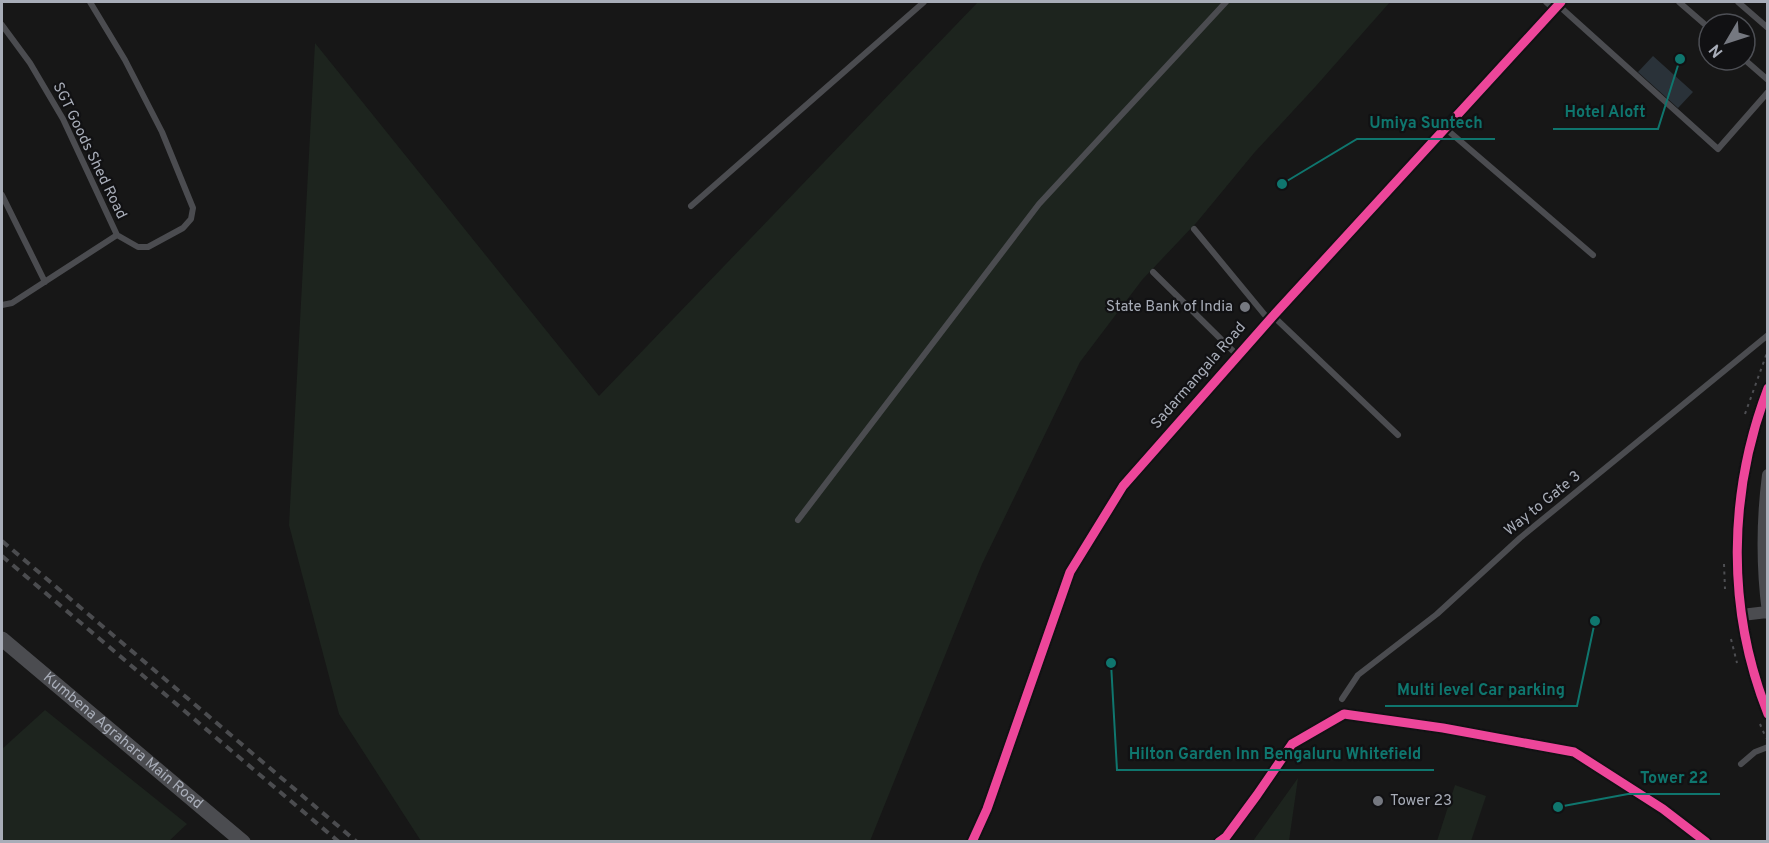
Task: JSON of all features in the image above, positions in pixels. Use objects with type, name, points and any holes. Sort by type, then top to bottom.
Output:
[{"type":"street","name":"Sadarmangala Road","points":[[972,842],[987,809],[1070,572],[1123,486],[1271,318],[1555,4]]},
{"type":"street","points":[[1767,388],[1746,458],[1737,518],[1737,582],[1742,615],[1752,667],[1767,714]]},
{"type":"street","points":[[1742,615],[1767,613],[1763,553],[1767,475]]},
{"type":"street","name":"Kumbena Agrahara Main Road","points":[[2,639],[239,840]]},
{"type":"street","points":[[1219,842],[1226,837],[1251,804],[1292,744],[1344,714],[1443,728],[1574,752],[1663,810],[1706,842]]},
{"type":"lane","points":[[90,2],[126,60],[162,132],[193,208],[188,224],[148,247],[138,247],[117,235]]},
{"type":"lane","points":[[691,206],[924,2]]},
{"type":"lane","points":[[798,520],[1039,204],[1226,2]]},
{"type":"lane","points":[[1679,2],[1697,18]]},
{"type":"lane","points":[[1738,2],[1767,28]]},
{"type":"lane","points":[[1555,4],[1718,149],[1767,92]]},
{"type":"lane","name":"SGT Goods Shed Road","points":[[2,25],[30,63],[63,119],[117,235],[12,303],[2,305]]},
{"type":"lane","points":[[1445,128],[1593,255]]},
{"type":"lane","points":[[2,195],[45,282]]},
{"type":"lane","points":[[1194,229],[1271,318],[1398,435]]},
{"type":"lane","points":[[1153,272],[1238,356]]},
{"type":"lane","name":"Way to Gate 3","points":[[1342,699],[1358,675],[1437,614],[1520,538],[1767,335]]},
{"type":"lane","points":[[1741,764],[1755,752],[1767,747]]},
{"type":"shaded area","points":[[978,2],[1390,2],[1254,153],[1197,222],[1142,280],[1080,362],[982,564],[870,841],[421,841],[339,714],[289,525],[315,43],[599,396]]},
{"type":"shaded area","points":[[1653,56],[1693,92],[1678,108],[1638,72]]},
{"type":"shaded area","points":[[45,710],[187,824],[169,841],[2,841],[2,749]]},
{"type":"shaded area","points":[[1298,778],[1289,841],[1253,841]]},
{"type":"shaded area","points":[[1455,785],[1486,796],[1471,841],[1437,841]]},
{"type":"railway","points":[[2,541],[357,842]]},
{"type":"railway","points":[[2,556],[339,842]]},
{"type":"cycle path","points":[[972,842],[987,809],[1070,572],[1123,486],[1273,316],[1561,2]]},
{"type":"cycle path","points":[[1768,388],[1745,468],[1739,510],[1737,551],[1739,592],[1745,634],[1754,674],[1768,714]]},
{"type":"cycle path","points":[[1219,842],[1226,837],[1292,744],[1344,714],[1443,728],[1574,752],[1663,809],[1706,842]]},
{"type":"place","name":"Hotel Aloft","points":[[1680,59]]},
{"type":"place","name":"Umiya Suntech","points":[[1282,184]]},
{"type":"place","name":"State Bank of India","points":[[1245,307]]},
{"type":"place","name":"Multi level Car parking","points":[[1595,621]]},
{"type":"place","name":"Hilton Garden Inn Bengaluru Whitefield","points":[[1111,663]]},
{"type":"place","name":"Tower 23","points":[[1378,801]]},
{"type":"place","name":"Tower 22","points":[[1558,807]]}]
